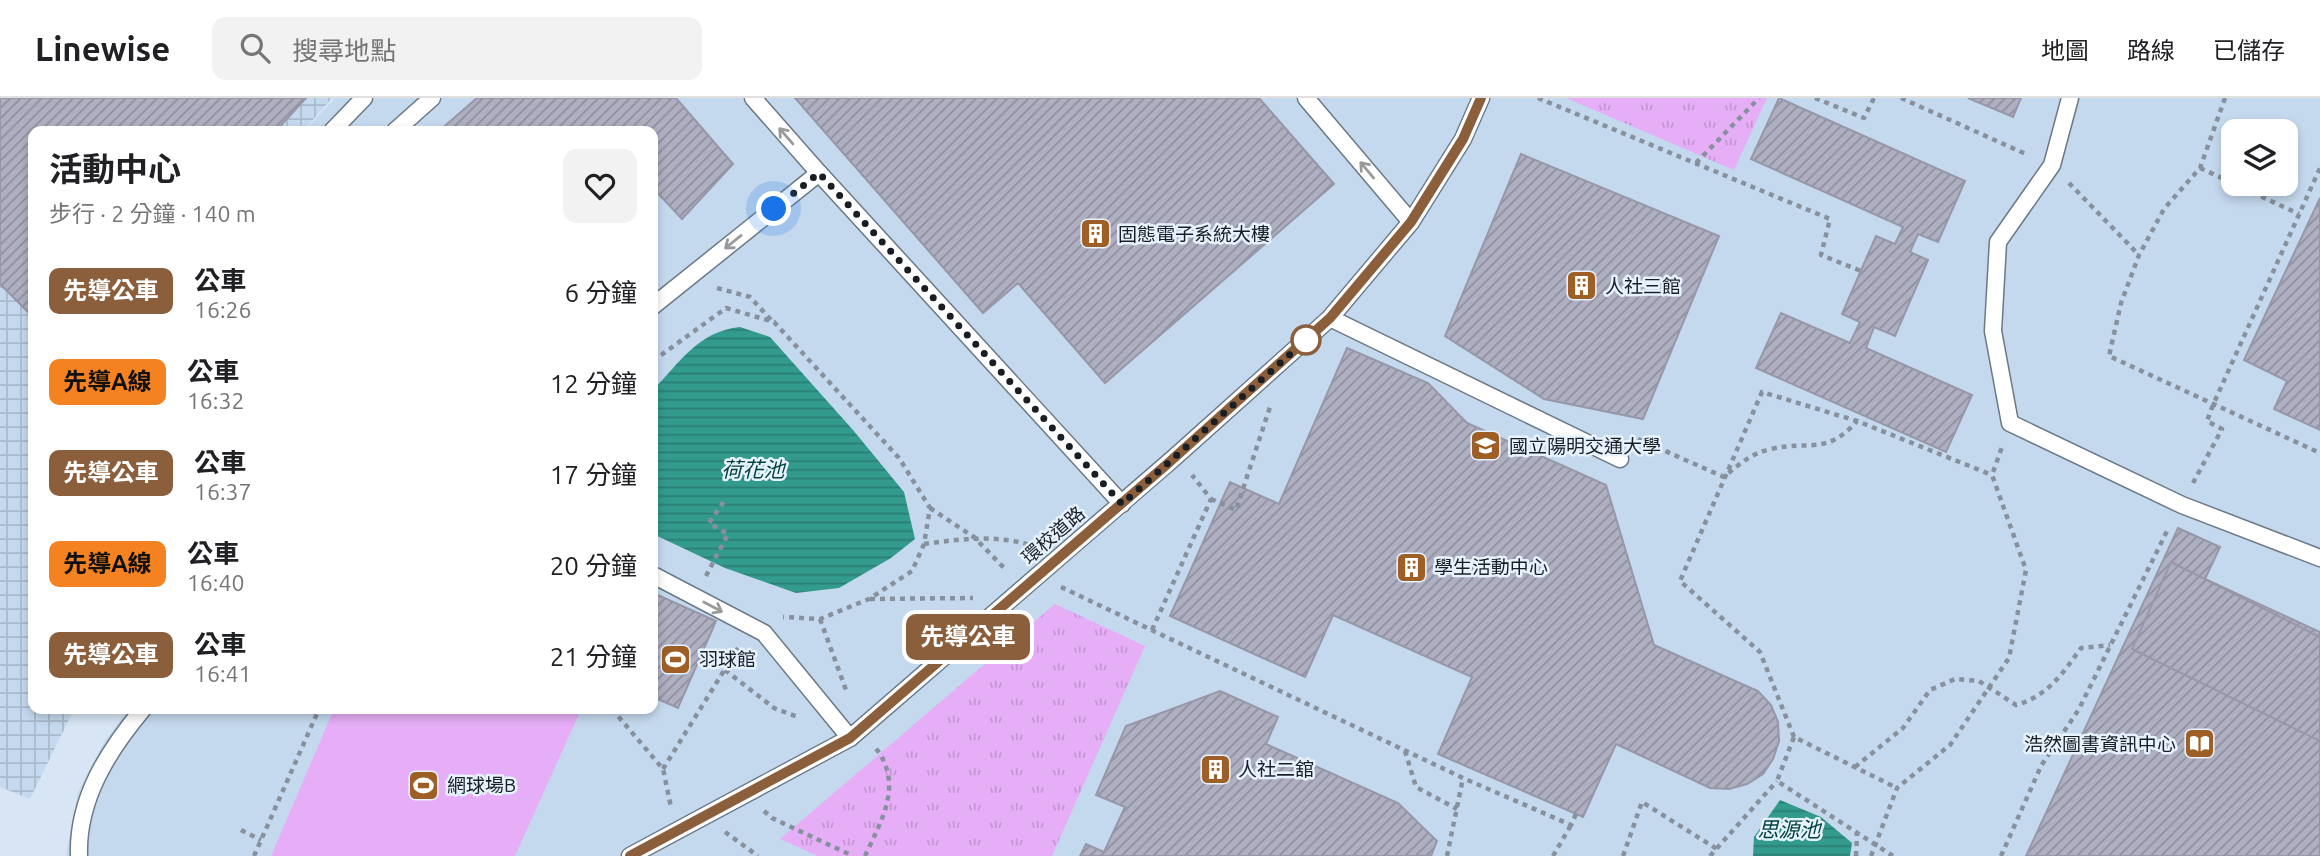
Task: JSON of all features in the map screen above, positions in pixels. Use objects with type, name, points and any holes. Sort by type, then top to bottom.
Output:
[{"type":"lane","points":[[337,126],[364,98]]},
{"type":"lane","points":[[401,126],[432,98]]},
{"type":"lane","points":[[753,98],[1122,504]]},
{"type":"lane","points":[[1306,98],[1411,222]]},
{"type":"lane","name":"環校道路","points":[[630,856],[855,733],[1176,456],[1330,318],[1411,222],[1463,139],[1481,98]]},
{"type":"lane","points":[[2070,98],[2052,165],[1998,242],[1993,331],[2010,423],[2182,505],[2320,558]]},
{"type":"lane","points":[[658,302],[819,173]]},
{"type":"lane","points":[[1330,318],[1620,459]]},
{"type":"lane","points":[[658,578],[764,633],[855,733]]},
{"type":"lane","points":[[79,856],[89,788],[124,732],[139,714]]},
{"type":"path","points":[[1538,98],[1830,219],[1821,255],[1861,271]]},
{"type":"path","points":[[1696,163],[1759,98]]},
{"type":"path","points":[[1815,98],[1864,118],[1874,98]]},
{"type":"path","points":[[1901,98],[2023,152]]},
{"type":"path","points":[[2225,98],[2200,168],[2164,209],[2139,256],[2121,303],[2109,356],[2320,453]]},
{"type":"path","points":[[2052,165],[2139,256]]},
{"type":"path","points":[[2200,168],[2221,178]]},
{"type":"path","points":[[2182,505],[2222,429],[2207,421],[2213,405],[2320,168]]},
{"type":"path","points":[[2260,196],[2300,214]]},
{"type":"path","points":[[688,278],[750,297],[899,458],[930,508],[974,537],[1019,593]]},
{"type":"path","points":[[658,357],[726,308],[774,322]]},
{"type":"path","points":[[1176,456],[1211,499],[1236,510],[1287,357]]},
{"type":"path","points":[[1897,788],[1794,737],[1760,652],[1680,581],[1762,392],[1857,421],[1992,475]]},
{"type":"path","points":[[1724,477],[1747,457],[1772,449],[1815,446],[1842,438],[1857,421]]},
{"type":"path","points":[[1871,856],[1897,788],[1950,746],[2009,658],[2026,570],[1992,475],[2010,423]]},
{"type":"path","points":[[704,579],[728,534],[709,523],[724,499]]},
{"type":"path","points":[[1152,630],[1211,499]]},
{"type":"path","points":[[663,769],[752,627],[758,612],[798,620],[820,619],[869,599],[912,571],[924,544],[930,508]]},
{"type":"path","points":[[924,544],[974,537],[1018,541],[1062,556]]},
{"type":"path","points":[[2001,856],[2041,766],[2079,709],[2156,549]]},
{"type":"path","points":[[1038,576],[1463,778],[1571,825]]},
{"type":"path","points":[[869,599],[1019,593]]},
{"type":"path","points":[[820,619],[855,733],[880,753],[890,776],[888,805],[865,856]]},
{"type":"path","points":[[1854,767],[1903,728],[1930,690],[1955,679],[1979,681],[2016,705],[2033,700],[2056,682],[2081,648],[2111,645]]},
{"type":"path","points":[[725,670],[774,708],[814,725],[830,749]]},
{"type":"path","points":[[254,856],[317,714]]},
{"type":"path","points":[[616,714],[663,769],[676,832]]},
{"type":"path","points":[[1710,856],[1776,781],[1794,737]]},
{"type":"path","points":[[1405,750],[1416,787],[1457,808]]},
{"type":"path","points":[[1447,856],[1463,778]]},
{"type":"path","points":[[1776,781],[1893,856]]},
{"type":"path","points":[[745,795],[772,818],[853,856]]},
{"type":"path","points":[[1623,856],[1642,802],[1717,849]]},
{"type":"path","points":[[1553,856],[1576,814]]},
{"type":"path","points":[[704,817],[758,856]]},
{"type":"path","points":[[241,831],[261,840]]},
{"type":"path","points":[[1856,856],[1857,834]]},
{"type":"shaded area","points":[[0,98],[332,98],[307,126],[28,126],[28,714],[72,714],[30,799],[0,787]]},
{"type":"shaded area","name":"國立陽明交通大學","points":[[335,98],[2320,98],[2320,856],[66,856],[78,792],[104,742],[125,714],[658,714],[658,126],[309,126]]},
{"type":"green space","points":[[1566,98],[1767,98],[1734,170]]},
{"type":"green space","points":[[1055,604],[1145,646],[1052,856],[818,856],[780,839]]},
{"type":"green space","name":"網球場B","points":[[332,714],[579,714],[515,856],[271,856]]},
{"type":"water","name":"荷花池","points":[[740,327],[770,337],[904,492],[915,539],[891,558],[839,588],[796,593],[725,568],[658,536],[658,385],[702,341]]},
{"type":"water","name":"思源池","points":[[1780,800],[1821,817],[1852,843],[1850,856],[1753,856],[1754,837]]},
{"type":"building","points":[[0,98],[306,98],[281,126],[28,126],[28,312],[0,284]]},
{"type":"building","points":[[477,98],[676,98],[733,164],[682,219],[658,193],[658,126],[445,126]]},
{"type":"building","name":"固態電子系統大樓","points":[[795,98],[1259,98],[1334,184],[1105,383],[1018,283],[983,313]]},
{"type":"building","points":[[1779,98],[1965,181],[1938,242],[1918,234],[1910,252],[1928,260],[1895,336],[1874,327],[1866,348],[1972,395],[1946,452],[1756,368],[1781,313],[1850,343],[1860,322],[1842,314],[1876,236],[1895,244],[1903,227],[1751,159]]},
{"type":"building","points":[[1968,98],[2021,98],[2013,117]]},
{"type":"building","name":"人社三館","points":[[1521,154],[1719,236],[1643,419],[1544,399],[1445,336]]},
{"type":"building","points":[[2320,198],[2320,430],[2274,409],[2287,381],[2244,360]]},
{"type":"building","name":"學生活動中心","points":[[1347,348],[1428,383],[1467,423],[1606,485],[1654,645],[1758,691],[1771,705],[1778,722],[1779,741],[1773,759],[1763,774],[1747,784],[1729,789],[1710,788],[1616,744],[1583,817],[1438,754],[1472,677],[1333,615],[1305,677],[1170,616],[1230,482],[1279,504]]},
{"type":"building","name":"浩然圖書資訊中心","points":[[2178,528],[2220,547],[2205,579],[2320,632],[2320,856],[2026,856]]},
{"type":"building","points":[[2171,562],[2320,637],[2320,741],[2132,649]]},
{"type":"building","name":"羽球館","points":[[658,595],[716,621],[678,708],[658,699]]},
{"type":"building","name":"人社二舘","points":[[1220,691],[1278,717],[1266,744],[1398,803],[1437,841],[1431,856],[1080,856],[1086,844],[1104,852],[1125,807],[1096,795],[1126,726]]},
{"type":"bus line","name":"先導公車","points":[[630,856],[850,738],[1165,466],[1330,318],[1411,222],[1463,139],[1481,98]]},
{"type":"place","name":"固態電子系統大樓","points":[[1095,234]]},
{"type":"place","name":"人社三館","points":[[1582,286]]},
{"type":"place","name":"國立陽明交通大學","points":[[1486,446]]},
{"type":"place","name":"學生活動中心","points":[[1411,567]]},
{"type":"place","name":"羽球館","points":[[676,659]]},
{"type":"place","name":"浩然圖書資訊中心","points":[[2199,744]]},
{"type":"place","name":"人社二舘","points":[[1215,769]]},
{"type":"place","name":"網球場B","points":[[424,785]]},
{"type":"route","points":[[774,209],[819,173],[1122,504],[1306,340]]}]
